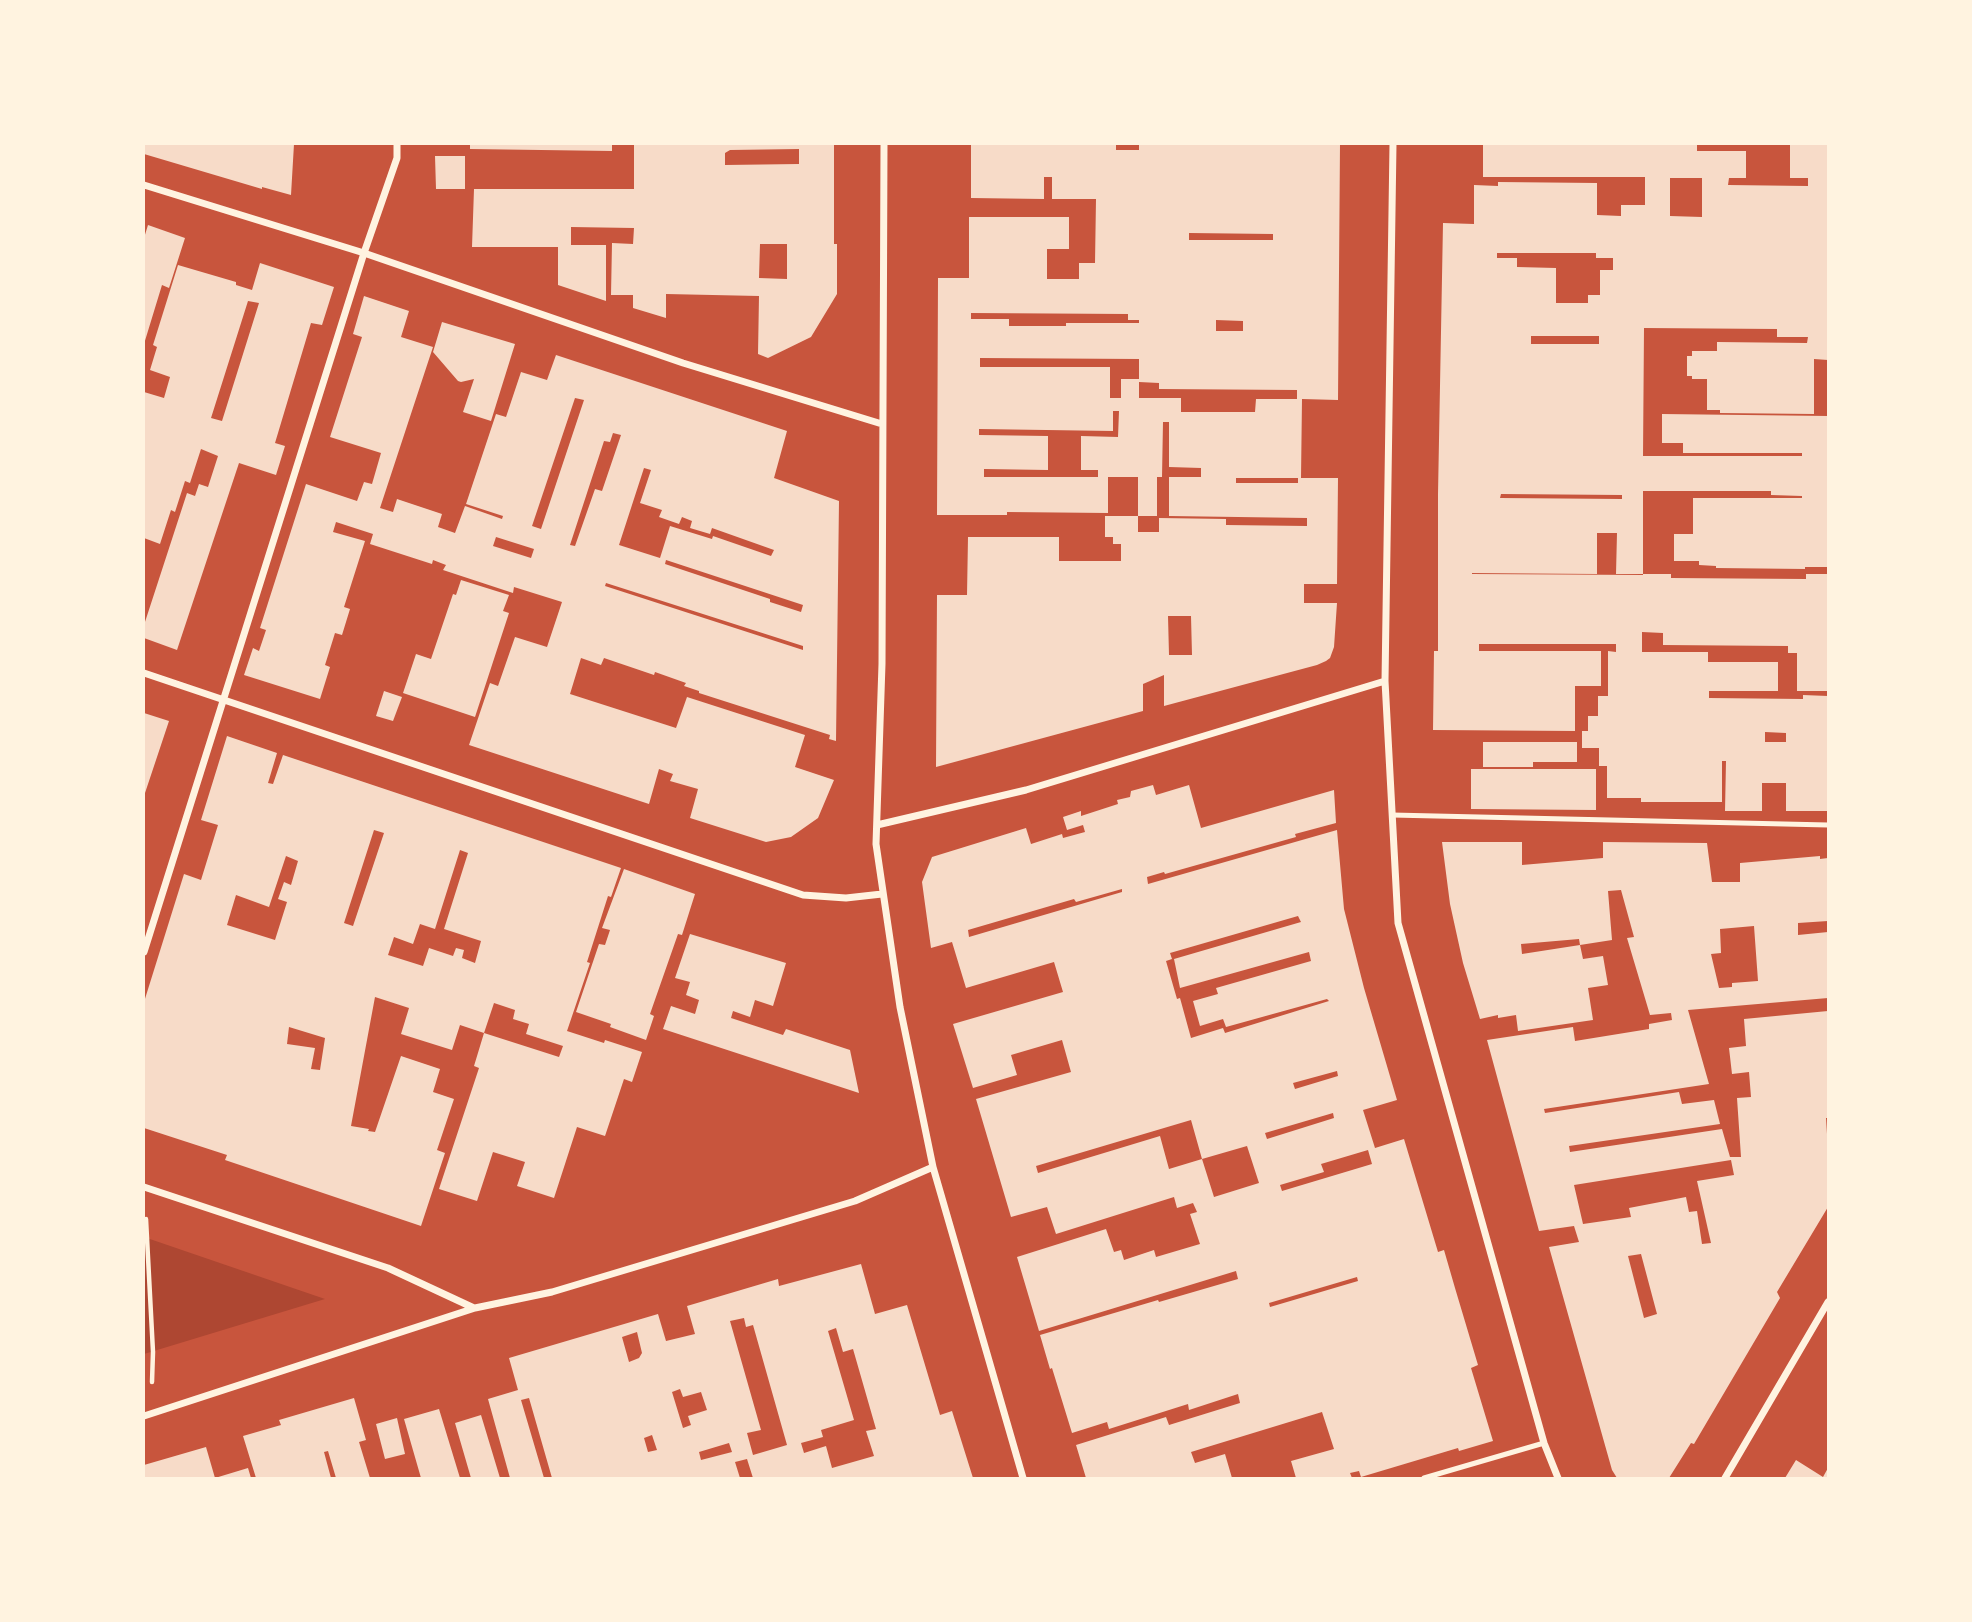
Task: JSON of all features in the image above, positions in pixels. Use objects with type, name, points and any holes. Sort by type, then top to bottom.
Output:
[{"type":"street","points":[[144,952],[363,253],[397,158],[397,144]]},
{"type":"street","points":[[884,144],[882,664],[876,844],[900,1007],[933,1167],[1023,1479]]},
{"type":"street","points":[[1393,144],[1385,681],[1398,923],[1544,1443],[1558,1479]]},
{"type":"street","points":[[144,185],[363,253],[683,363],[882,424]]},
{"type":"street","points":[[144,673],[803,895],[846,898],[882,894]]},
{"type":"street","points":[[877,825],[1026,790],[1385,681]]},
{"type":"street","points":[[147,1415],[475,1308],[552,1292],[855,1202],[933,1167]]},
{"type":"street","points":[[144,1187],[388,1268],[475,1308]]},
{"type":"street","points":[[1725,1479],[1829,1302]]},
{"type":"lane","points":[[1392,815],[1829,825]]},
{"type":"lane","points":[[1423,1479],[1544,1443]]},
{"type":"path","points":[[145,1211],[153,1352],[147,1415]]},
{"type":"path","points":[[144,1261],[150,1263]]},
{"type":"shaded area","points":[[144,1237],[325,1299],[144,1354]]},
{"type":"building","points":[[144,144],[294,144],[291,195],[144,154]]},
{"type":"building","points":[[470,144],[612,144],[612,151],[470,149]]},
{"type":"building","points":[[634,144],[834,144],[837,294],[811,337],[768,358],[758,354],[759,296],[666,294],[666,318],[633,308],[633,295],[611,295],[612,243],[633,244],[634,228],[571,227],[571,245],[606,245],[606,301],[558,285],[558,247],[472,247],[474,189],[634,189]],"holes":[[[799,149],[799,164],[725,165],[725,153],[730,150]],[[760,244],[787,244],[787,279],[759,278]]]},
{"type":"building","points":[[971,144],[1116,144],[1116,150],[1139,150],[1139,144],[1340,144],[1338,400],[1302,399],[1301,478],[1338,478],[1337,584],[1304,584],[1304,603],[1337,603],[1334,647],[1330,658],[1317,665],[1164,706],[1164,675],[1143,684],[1143,711],[936,767],[937,595],[967,595],[968,537],[1059,537],[1059,561],[1121,561],[1121,544],[1113,544],[1113,537],[1105,537],[1105,516],[1138,516],[1138,477],[1108,477],[1108,513],[1007,512],[1007,515],[937,515],[938,278],[969,278],[969,217],[1069,217],[1069,249],[1047,249],[1047,279],[1079,279],[1079,263],[1095,263],[1096,199],[1052,199],[1052,177],[1044,177],[1044,199],[971,198]],"holes":[[[1189,233],[1273,234],[1273,240],[1189,240]],[[971,313],[1128,314],[1128,320],[1139,320],[1139,323],[1009,326],[1009,319],[971,319]],[[1216,320],[1243,321],[1243,331],[1216,331]],[[980,358],[1139,359],[1139,379],[1121,379],[1121,398],[1110,398],[1110,367],[980,367]],[[1139,382],[1159,383],[1159,389],[1297,390],[1297,399],[1256,399],[1255,412],[1181,412],[1181,398],[1139,398]],[[1113,411],[1119,411],[1118,437],[1081,436],[1081,470],[1098,470],[1098,477],[984,477],[984,469],[1048,470],[1048,436],[979,435],[979,429],[1113,431]],[[1163,422],[1169,422],[1169,467],[1201,468],[1201,477],[1169,477],[1169,516],[1307,518],[1307,526],[1226,525],[1226,519],[1159,518],[1159,532],[1138,532],[1138,516],[1157,516],[1157,477],[1162,477]],[[1236,478],[1298,478],[1298,483],[1236,483]],[[1168,616],[1191,616],[1192,655],[1169,655]]]},
{"type":"building","points":[[1483,144],[1697,144],[1697,151],[1746,151],[1746,178],[1729,178],[1728,185],[1808,186],[1808,178],[1790,178],[1790,144],[1828,144],[1828,360],[1814,359],[1814,414],[1720,413],[1720,410],[1707,410],[1707,379],[1692,379],[1692,376],[1687,376],[1687,356],[1692,356],[1692,351],[1717,351],[1717,342],[1807,343],[1808,337],[1777,337],[1777,329],[1644,328],[1643,456],[1802,456],[1802,453],[1683,453],[1683,443],[1662,443],[1662,414],[1828,416],[1828,567],[1716,568],[1699,565],[1699,561],[1674,561],[1674,534],[1693,534],[1693,498],[1802,496],[1771,495],[1771,491],[1643,491],[1643,574],[1671,574],[1671,578],[1806,579],[1806,574],[1828,574],[1828,691],[1797,691],[1797,653],[1788,653],[1788,646],[1663,645],[1663,633],[1642,632],[1642,652],[1708,652],[1708,662],[1778,662],[1778,691],[1709,691],[1709,698],[1803,699],[1803,695],[1828,696],[1828,811],[1786,811],[1786,783],[1762,783],[1762,811],[1725,811],[1726,761],[1722,761],[1722,802],[1641,802],[1641,798],[1607,798],[1607,766],[1599,766],[1599,748],[1582,748],[1582,731],[1588,731],[1588,716],[1598,716],[1598,696],[1608,696],[1608,651],[1616,652],[1616,644],[1479,644],[1479,651],[1601,651],[1601,686],[1575,686],[1575,731],[1433,730],[1434,651],[1438,651],[1443,223],[1474,224],[1474,185],[1498,186],[1498,182],[1597,183],[1597,215],[1621,216],[1621,205],[1645,205],[1645,177],[1483,177]],"holes":[[[1670,178],[1702,178],[1702,217],[1670,216]],[[1497,253],[1596,253],[1596,258],[1613,258],[1613,270],[1600,270],[1600,295],[1588,295],[1588,303],[1556,303],[1556,268],[1517,267],[1517,258],[1497,258]],[[1531,336],[1599,336],[1599,344],[1531,344]],[[1501,494],[1622,495],[1622,499],[1500,498]],[[1597,533],[1617,533],[1616,574],[1643,575],[1472,574],[1472,573],[1597,574]],[[1765,732],[1786,733],[1786,742],[1765,742]]]},
{"type":"building","points":[[435,156],[465,156],[465,189],[436,189]]},
{"type":"building","points":[[148,225],[185,238],[169,288],[162,285],[144,344],[144,238]]},
{"type":"building","points":[[260,263],[334,287],[322,325],[311,323],[275,443],[285,446],[276,475],[239,463],[177,650],[144,638],[144,625],[187,493],[195,496],[199,484],[208,487],[218,456],[201,449],[190,483],[185,481],[175,512],[171,510],[160,544],[144,538],[144,392],[164,398],[170,377],[150,370],[157,347],[153,345],[178,265],[236,282],[236,285],[252,290]],"holes":[[[248,301],[259,303],[222,421],[211,418]]]},
{"type":"building","points":[[364,296],[409,311],[401,337],[433,347],[380,508],[393,512],[397,499],[442,514],[438,527],[455,533],[465,506],[502,519],[503,516],[466,504],[496,414],[506,417],[521,372],[547,380],[556,355],[787,431],[774,478],[839,501],[836,741],[829,739],[830,735],[699,693],[684,686],[686,683],[604,658],[601,665],[581,658],[570,694],[676,728],[687,697],[805,735],[795,767],[834,780],[818,818],[791,837],[766,842],[690,818],[698,789],[670,781],[673,774],[659,769],[649,804],[469,745],[490,683],[498,686],[515,637],[547,647],[562,602],[514,587],[513,593],[443,570],[446,565],[433,560],[432,564],[370,544],[373,534],[336,522],[333,532],[365,541],[344,607],[350,609],[342,635],[335,633],[325,665],[330,667],[320,699],[244,675],[253,648],[259,651],[266,630],[260,628],[306,484],[357,501],[364,482],[372,484],[381,453],[330,437],[362,337],[353,334]],"holes":[[[575,398],[584,400],[541,529],[532,526]],[[613,433],[621,435],[602,491],[595,489],[575,546],[570,545],[604,441],[610,442]],[[644,468],[651,470],[640,503],[662,510],[659,517],[679,524],[682,517],[692,521],[690,528],[710,534],[712,528],[774,550],[771,556],[713,536],[712,539],[670,526],[660,558],[619,545]],[[496,537],[534,549],[531,558],[493,546]],[[666,560],[803,605],[801,612],[770,602],[770,599],[665,564]],[[606,583],[803,646],[803,650],[605,586]]]},
{"type":"building","points":[[442,322],[515,344],[491,421],[463,412],[474,379],[458,381],[433,352]]},
{"type":"building","points":[[461,580],[509,595],[503,611],[509,613],[475,717],[403,693],[416,654],[431,659],[453,594],[456,595]]},
{"type":"building","points":[[384,691],[402,697],[393,721],[376,716]]},
{"type":"building","points":[[144,713],[169,721],[144,796]]},
{"type":"building","points":[[227,736],[277,753],[268,783],[273,784],[283,755],[621,868],[611,897],[608,896],[587,962],[590,963],[567,1031],[642,1052],[632,1082],[624,1079],[605,1136],[577,1127],[554,1198],[517,1186],[525,1162],[493,1152],[477,1201],[439,1189],[479,1068],[474,1066],[484,1033],[460,1025],[452,1050],[401,1034],[409,1008],[375,997],[351,1126],[375,1132],[401,1056],[440,1069],[433,1092],[454,1099],[437,1150],[445,1153],[421,1226],[225,1160],[227,1155],[144,1128],[144,1002],[184,874],[201,880],[218,825],[201,820]],"holes":[[[374,830],[384,833],[353,926],[344,923]],[[460,850],[468,853],[444,929],[481,941],[475,963],[462,958],[464,950],[456,948],[453,956],[429,948],[423,966],[388,955],[394,937],[413,944],[420,924],[435,929]],[[286,856],[298,861],[291,885],[284,882],[278,899],[287,902],[275,940],[227,925],[236,895],[269,907]],[[494,1003],[515,1010],[513,1019],[529,1024],[526,1034],[563,1046],[559,1057],[484,1033]],[[289,1027],[325,1038],[320,1070],[311,1069],[315,1048],[287,1044]]]},
{"type":"building","points":[[1483,742],[1577,742],[1577,762],[1533,762],[1533,767],[1483,767]]},
{"type":"building","points":[[1471,769],[1596,769],[1596,810],[1471,809]]},
{"type":"building","points":[[1153,785],[1156,795],[1189,785],[1201,828],[1334,790],[1336,823],[1295,834],[1296,837],[1147,877],[1148,884],[1337,830],[1344,909],[1397,1100],[1363,1110],[1375,1148],[1404,1139],[1438,1252],[1444,1250],[1478,1365],[1471,1368],[1493,1441],[1459,1451],[1458,1448],[1361,1477],[1359,1471],[1350,1473],[1352,1478],[1296,1478],[1291,1461],[1334,1449],[1322,1412],[1191,1452],[1195,1463],[1225,1454],[1232,1478],[1086,1478],[1076,1445],[1166,1417],[1169,1425],[1240,1403],[1238,1394],[1189,1410],[1188,1404],[1109,1429],[1107,1422],[1072,1433],[1040,1335],[1238,1279],[1236,1271],[1039,1331],[1017,1257],[1106,1229],[1114,1252],[1121,1250],[1124,1260],[1154,1250],[1156,1257],[1200,1244],[1190,1214],[1197,1212],[1193,1203],[1177,1208],[1174,1197],[1056,1234],[1047,1207],[1011,1217],[976,1099],[1071,1072],[1062,1040],[1011,1055],[1017,1075],[973,1088],[953,1024],[1063,992],[1054,962],[966,988],[952,942],[931,948],[922,882],[932,857],[1026,828],[1031,844],[1062,834],[1063,838],[1085,832],[1083,825],[1067,830],[1063,817],[1081,811],[1081,816],[1118,804],[1117,800],[1130,797],[1131,791]],"holes":[[[1122,889],[1122,892],[969,937],[968,930],[1074,899],[1076,902]],[[1298,916],[1301,922],[1174,959],[1180,988],[1309,952],[1311,961],[1216,988],[1218,994],[1193,1001],[1200,1026],[1223,1019],[1226,1027],[1327,999],[1329,1001],[1225,1033],[1223,1028],[1191,1038],[1166,961],[1172,959],[1170,953]],[[1337,1071],[1338,1076],[1295,1089],[1293,1083]],[[1333,1113],[1334,1118],[1267,1139],[1265,1133]],[[1191,1120],[1202,1159],[1169,1169],[1160,1136],[1038,1173],[1036,1166]],[[1247,1146],[1259,1183],[1214,1197],[1202,1159]],[[1368,1150],[1372,1164],[1282,1191],[1280,1185],[1324,1172],[1321,1164]],[[1357,1277],[1358,1281],[1270,1307],[1269,1303]]]},
{"type":"building","points":[[1442,842],[1522,842],[1522,865],[1603,858],[1603,842],[1707,843],[1712,882],[1740,882],[1740,863],[1820,856],[1820,859],[1828,858],[1828,921],[1798,923],[1798,935],[1828,932],[1828,998],[1688,1010],[1709,1084],[1544,1109],[1545,1113],[1679,1092],[1682,1104],[1714,1100],[1720,1124],[1569,1146],[1570,1152],[1722,1129],[1730,1157],[1741,1157],[1737,1098],[1751,1097],[1749,1072],[1732,1074],[1729,1048],[1746,1046],[1744,1019],[1828,1011],[1828,1207],[1777,1292],[1780,1298],[1694,1444],[1691,1443],[1669,1478],[1617,1478],[1612,1470],[1549,1247],[1579,1242],[1574,1226],[1539,1231],[1487,1040],[1573,1027],[1575,1041],[1649,1029],[1649,1024],[1672,1020],[1671,1013],[1650,1015],[1627,938],[1634,937],[1621,890],[1608,891],[1612,940],[1580,945],[1583,959],[1603,956],[1608,985],[1588,988],[1593,1020],[1518,1031],[1516,1015],[1480,1019],[1463,963],[1450,904]],"holes":[[[1754,926],[1758,981],[1732,983],[1732,987],[1719,988],[1711,954],[1721,953],[1720,929]],[[1579,939],[1580,945],[1522,954],[1521,944]],[[1731,1160],[1734,1175],[1697,1181],[1711,1243],[1702,1244],[1697,1211],[1689,1212],[1686,1197],[1629,1208],[1631,1217],[1583,1224],[1574,1185]],[[1641,1254],[1657,1314],[1644,1318],[1628,1256]]]},
{"type":"building","points":[[624,869],[695,894],[682,935],[678,934],[650,1014],[654,1016],[646,1040],[576,1012],[599,944],[605,945],[610,930],[602,928]]},
{"type":"building","points":[[690,934],[786,963],[773,1006],[755,1000],[750,1017],[733,1011],[731,1018],[783,1035],[786,1029],[850,1050],[859,1093],[663,1029],[671,1006],[695,1014],[699,1000],[686,995],[690,982],[675,978]]},
{"type":"building","points":[[861,1264],[875,1314],[907,1305],[940,1415],[952,1411],[973,1478],[753,1478],[747,1459],[735,1462],[740,1478],[552,1478],[529,1398],[521,1400],[544,1478],[510,1478],[488,1399],[518,1390],[509,1358],[658,1314],[666,1341],[695,1334],[687,1306],[778,1279],[779,1286]],"holes":[[[744,1318],[746,1327],[753,1325],[787,1445],[753,1455],[747,1433],[761,1430],[730,1321]],[[836,1328],[843,1352],[853,1349],[876,1429],[866,1431],[874,1456],[832,1468],[826,1446],[804,1453],[801,1443],[823,1437],[821,1430],[854,1420],[828,1331]],[[637,1332],[642,1353],[639,1358],[629,1362],[622,1337]],[[680,1389],[683,1397],[701,1392],[707,1410],[688,1416],[691,1425],[683,1428],[672,1392]],[[652,1435],[657,1450],[648,1452],[644,1438]],[[729,1443],[732,1452],[701,1460],[699,1452]]]},
{"type":"building","points":[[354,1398],[366,1440],[359,1442],[370,1478],[336,1478],[328,1451],[324,1452],[331,1478],[256,1478],[243,1436],[281,1425],[279,1420]]},
{"type":"building","points":[[439,1409],[460,1478],[421,1478],[404,1419]]},
{"type":"building","points":[[481,1415],[500,1478],[471,1478],[455,1423]]},
{"type":"building","points":[[397,1418],[405,1454],[385,1459],[376,1424]]},
{"type":"building","points":[[206,1447],[215,1478],[144,1478],[144,1465]]},
{"type":"building","points":[[1796,1460],[1823,1477],[1828,1468],[1828,1478],[1785,1478]]},
{"type":"building","points":[[248,1468],[251,1478],[215,1478]]}]
